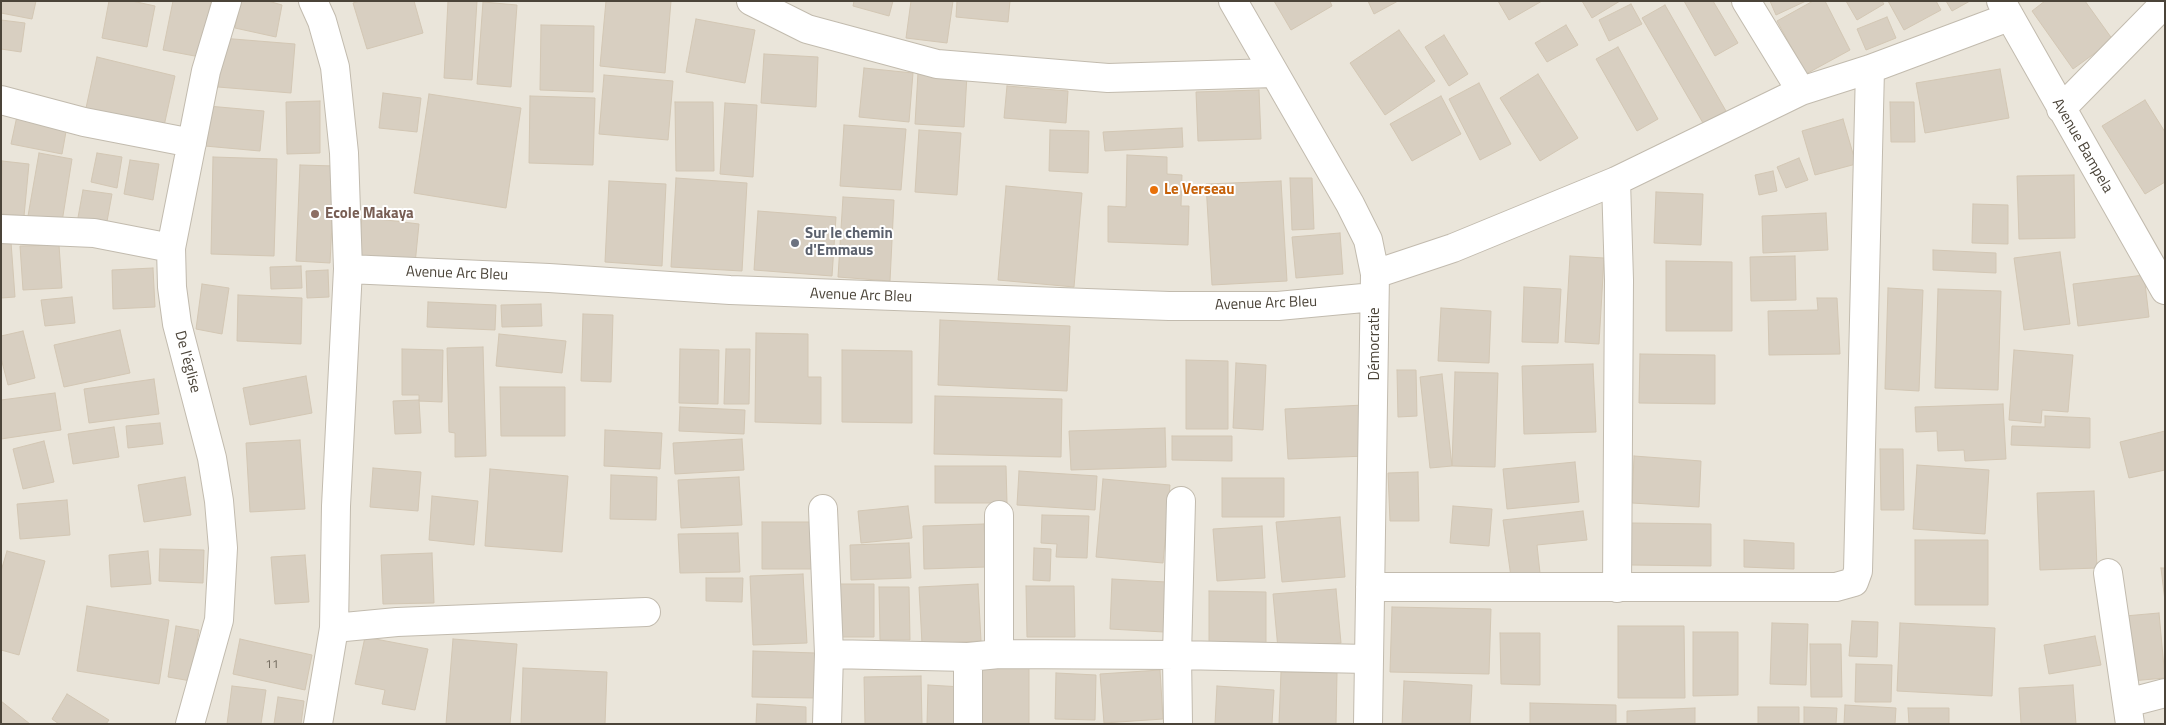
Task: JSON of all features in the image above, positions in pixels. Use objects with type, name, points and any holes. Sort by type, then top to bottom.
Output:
[{"type":"street","name":"De l'église","points":[[190,724],[219,620],[223,548],[219,501],[212,458],[177,324],[172,287],[172,248],[206,71],[228,1]]},
{"type":"street","points":[[313,1],[322,20],[336,67],[344,153],[348,269],[336,506],[334,628],[318,724]]},
{"type":"street","points":[[751,1],[807,29],[937,64],[1108,78],[1274,73]]},
{"type":"street","name":"Démocratie","points":[[1233,1],[1368,240],[1375,285],[1368,724]]},
{"type":"street","points":[[1746,1],[1801,90]]},
{"type":"street","points":[[2061,109],[2165,4]]},
{"type":"street","name":"Avenue Arc Bleu","points":[[348,269],[549,278],[749,291],[1169,306],[1278,306],[1375,285],[1453,248],[1616,181],[1801,90],[1870,69],[2005,9]]},
{"type":"street","name":"Avenue Bampela","points":[[2005,9],[2165,290]]},
{"type":"street","points":[[1370,587],[1836,587],[1854,582],[1858,571],[1870,69]]},
{"type":"street","points":[[1,100],[102,126],[192,144]]},
{"type":"street","points":[[1616,181],[1619,280],[1617,588]]},
{"type":"street","points":[[1,229],[94,233],[172,248]]},
{"type":"street","points":[[1178,724],[1177,655],[1182,501]]},
{"type":"street","points":[[823,509],[829,654],[827,724]]},
{"type":"street","points":[[999,515],[999,654]]},
{"type":"street","points":[[2108,573],[2129,713],[2165,693]]},
{"type":"street","points":[[334,628],[398,622],[646,612]]},
{"type":"street","points":[[829,654],[968,656],[999,654],[1177,655],[1368,659]]},
{"type":"street","points":[[968,656],[968,724]]},
{"type":"shaded area","points":[[1,1],[2165,1],[2165,724],[1,724]]},
{"type":"building","points":[[1,1],[36,1],[32,19],[1,13]]},
{"type":"building","points":[[109,1],[132,1],[155,6],[147,47],[102,38]]},
{"type":"building","points":[[173,1],[211,1],[200,57],[163,50]]},
{"type":"building","points":[[240,1],[268,1],[282,5],[276,37],[235,28]]},
{"type":"building","points":[[360,1],[414,1],[423,33],[367,49],[353,3]]},
{"type":"building","points":[[448,1],[477,1],[472,80],[444,78]]},
{"type":"building","points":[[606,1],[671,1],[665,73],[600,66]]},
{"type":"building","points":[[854,1],[893,1],[889,16],[853,6]]},
{"type":"building","points":[[911,1],[953,1],[947,43],[906,38]]},
{"type":"building","points":[[957,1],[1010,1],[1008,22],[956,17]]},
{"type":"building","points":[[1274,1],[1330,1],[1332,6],[1291,30]]},
{"type":"building","points":[[1368,1],[1398,1],[1374,14]]},
{"type":"building","points":[[1498,1],[1542,1],[1509,20]]},
{"type":"building","points":[[1582,1],[1620,1],[1592,18]]},
{"type":"building","points":[[1684,1],[1713,1],[1738,43],[1715,56]]},
{"type":"building","points":[[1770,1],[1806,1],[1776,15]]},
{"type":"building","points":[[1813,1],[1825,1],[1850,50],[1806,74],[1777,21]]},
{"type":"building","points":[[1846,1],[1882,1],[1884,4],[1857,20]]},
{"type":"building","points":[[1888,1],[1936,1],[1941,10],[1904,30]]},
{"type":"building","points":[[1946,1],[1970,1],[1952,11]]},
{"type":"building","points":[[2045,1],[2085,1],[2113,40],[2073,69],[2032,11]]},
{"type":"building","points":[[483,2],[517,5],[511,87],[477,84]]},
{"type":"building","points":[[1631,4],[1642,24],[1609,41],[1599,20]]},
{"type":"building","points":[[1665,5],[1726,111],[1703,123],[1642,18]]},
{"type":"building","points":[[1887,17],[1896,38],[1866,50],[1857,29]]},
{"type":"building","points":[[696,19],[755,30],[745,83],[686,72]]},
{"type":"building","points":[[1,20],[25,23],[21,52],[1,49]]},
{"type":"building","points":[[541,25],[594,26],[593,92],[540,90]]},
{"type":"building","points":[[1566,25],[1578,45],[1547,62],[1535,43]]},
{"type":"building","points":[[1399,30],[1435,81],[1385,115],[1350,63]]},
{"type":"building","points":[[1444,35],[1468,74],[1449,86],[1425,47]]},
{"type":"building","points":[[221,38],[295,44],[291,93],[218,87]]},
{"type":"building","points":[[1618,47],[1658,119],[1637,131],[1596,59]]},
{"type":"building","points":[[764,54],[818,57],[816,107],[761,103]]},
{"type":"building","points":[[97,57],[175,76],[164,126],[86,108]]},
{"type":"building","points":[[864,68],[913,73],[909,122],[859,117]]},
{"type":"building","points":[[2000,69],[2009,118],[1925,133],[1916,83]]},
{"type":"building","points":[[918,73],[967,75],[964,127],[915,124]]},
{"type":"building","points":[[1538,74],[1578,138],[1540,161],[1500,98]]},
{"type":"building","points":[[604,75],[673,81],[668,140],[599,134]]},
{"type":"building","points":[[1479,83],[1511,144],[1480,160],[1449,99]]},
{"type":"building","points":[[1007,86],[1068,91],[1066,123],[1004,118]]},
{"type":"building","points":[[1259,90],[1261,139],[1198,141],[1196,92]]},
{"type":"building","points":[[383,93],[421,98],[417,132],[379,128]]},
{"type":"building","points":[[429,94],[521,108],[506,208],[414,193]]},
{"type":"building","points":[[530,96],[595,98],[593,165],[529,163]]},
{"type":"building","points":[[1441,96],[1461,134],[1412,161],[1390,124]]},
{"type":"building","points":[[2145,100],[2165,132],[2165,182],[2145,194],[2102,126]]},
{"type":"building","points":[[320,101],[320,153],[287,154],[286,102]]},
{"type":"building","points":[[675,102],[713,102],[714,171],[676,171]]},
{"type":"building","points":[[1890,102],[1914,102],[1915,142],[1891,142]]},
{"type":"building","points":[[725,103],[757,105],[753,177],[720,174]]},
{"type":"building","points":[[208,106],[264,111],[260,151],[205,146]]},
{"type":"building","points":[[17,116],[67,126],[62,154],[11,144]]},
{"type":"building","points":[[1843,119],[1856,164],[1815,175],[1802,131]]},
{"type":"building","points":[[844,125],[906,129],[901,190],[840,186]]},
{"type":"building","points":[[1182,128],[1183,147],[1105,151],[1103,132]]},
{"type":"building","points":[[919,130],[961,133],[957,195],[915,192]]},
{"type":"building","points":[[1050,130],[1089,131],[1088,173],[1049,171]]},
{"type":"building","points":[[39,153],[72,159],[62,222],[28,216]]},
{"type":"building","points":[[97,153],[122,157],[117,188],[91,182]]},
{"type":"building","name":"Le Verseau","points":[[1127,155],[1167,157],[1167,174],[1182,175],[1181,206],[1189,206],[1188,245],[1108,242],[1108,206],[1126,207]]},
{"type":"building","points":[[213,157],[277,159],[274,256],[211,254]]},
{"type":"building","points":[[1799,158],[1808,180],[1786,188],[1777,167]]},
{"type":"building","points":[[130,160],[159,164],[153,200],[124,194]]},
{"type":"building","points":[[2,161],[29,164],[24,216],[1,214]]},
{"type":"building","name":"Ecole Makaya","points":[[300,165],[335,166],[330,263],[296,261]]},
{"type":"building","points":[[1773,171],[1777,191],[1759,195],[1755,175]]},
{"type":"building","points":[[2074,175],[2075,238],[2019,239],[2017,176]]},
{"type":"building","points":[[676,178],[747,183],[742,271],[671,267]]},
{"type":"building","points":[[1290,178],[1312,178],[1314,229],[1292,230]]},
{"type":"building","points":[[609,181],[666,184],[662,266],[605,262]]},
{"type":"building","points":[[1281,181],[1287,281],[1212,285],[1206,184]]},
{"type":"building","points":[[1006,186],[1082,193],[1074,287],[998,280]]},
{"type":"building","points":[[83,190],[112,194],[106,227],[77,223]]},
{"type":"building","points":[[1656,192],[1703,194],[1701,245],[1654,243]]},
{"type":"building","points":[[843,197],[894,200],[890,281],[838,277]]},
{"type":"building","points":[[1973,204],[2008,205],[2008,244],[1972,243]]},
{"type":"building","name":"Sur le chemin d'Emmaus","points":[[758,211],[836,217],[832,276],[754,270]]},
{"type":"building","points":[[1826,213],[1828,250],[1763,253],[1762,216]]},
{"type":"building","points":[[362,217],[419,224],[415,264],[358,257]]},
{"type":"building","points":[[1340,233],[1343,274],[1296,278],[1292,237]]},
{"type":"building","points":[[11,242],[15,297],[1,298],[1,243]]},
{"type":"building","points":[[59,245],[62,288],[23,290],[20,246]]},
{"type":"building","points":[[1933,250],[1996,253],[1996,273],[1933,270]]},
{"type":"building","points":[[2060,252],[2070,324],[2024,330],[2014,258]]},
{"type":"building","points":[[1570,256],[1604,258],[1599,344],[1565,342]]},
{"type":"building","points":[[1795,256],[1796,300],[1751,301],[1750,257]]},
{"type":"building","points":[[1666,261],[1732,262],[1732,331],[1666,331]]},
{"type":"building","points":[[301,266],[302,288],[271,289],[270,267]]},
{"type":"building","points":[[153,268],[155,307],[113,309],[112,270]]},
{"type":"building","points":[[328,270],[329,297],[307,298],[306,271]]},
{"type":"building","points":[[2144,275],[2149,317],[2078,326],[2073,284]]},
{"type":"building","points":[[202,284],[229,288],[222,334],[196,329]]},
{"type":"building","points":[[1524,287],[1561,289],[1558,343],[1522,342]]},
{"type":"building","points":[[1888,288],[1923,290],[1919,391],[1885,389]]},
{"type":"building","points":[[1938,289],[2001,291],[1998,390],[1935,388]]},
{"type":"building","points":[[238,295],[302,298],[301,344],[237,341]]},
{"type":"building","points":[[72,297],[75,323],[45,326],[41,300]]},
{"type":"building","points":[[1817,298],[1837,298],[1840,354],[1769,355],[1768,311],[1818,310]]},
{"type":"building","points":[[428,302],[496,305],[495,330],[427,327]]},
{"type":"building","points":[[541,304],[542,326],[502,327],[501,305]]},
{"type":"building","points":[[1441,308],[1491,311],[1489,363],[1438,361]]},
{"type":"building","points":[[583,314],[613,315],[611,382],[581,381]]},
{"type":"building","points":[[940,320],[1070,326],[1067,391],[938,385]]},
{"type":"building","points":[[120,330],[130,373],[64,387],[54,345]]},
{"type":"building","points":[[23,331],[35,378],[8,385],[1,358],[1,336]]},
{"type":"building","points":[[756,333],[808,334],[808,377],[821,377],[821,424],[755,422]]},
{"type":"building","points":[[499,334],[566,341],[562,373],[496,366]]},
{"type":"building","points":[[483,347],[486,456],[455,457],[455,433],[449,432],[447,348]]},
{"type":"building","points":[[402,349],[443,350],[442,402],[419,401],[419,395],[402,395]]},
{"type":"building","points":[[680,349],[719,350],[718,404],[679,403]]},
{"type":"building","points":[[726,349],[750,349],[749,404],[724,404]]},
{"type":"building","points":[[842,350],[912,351],[912,423],[842,422]]},
{"type":"building","points":[[2014,350],[2073,355],[2068,412],[2042,410],[2041,423],[2009,420]]},
{"type":"building","points":[[1640,354],[1715,355],[1715,404],[1639,403]]},
{"type":"building","points":[[1186,360],[1228,361],[1228,429],[1186,429]]},
{"type":"building","points":[[1236,363],[1266,365],[1263,430],[1233,428]]},
{"type":"building","points":[[1593,364],[1596,432],[1524,434],[1522,366]]},
{"type":"building","points":[[1397,370],[1416,370],[1417,416],[1398,417]]},
{"type":"building","points":[[1455,372],[1498,373],[1495,467],[1452,466]]},
{"type":"building","points":[[1442,374],[1452,466],[1430,468],[1420,377]]},
{"type":"building","points":[[306,376],[312,413],[250,425],[243,388]]},
{"type":"building","points":[[154,379],[159,414],[89,423],[84,389]]},
{"type":"building","points":[[500,387],[565,387],[565,436],[501,436]]},
{"type":"building","points":[[55,393],[61,430],[1,439],[1,400]]},
{"type":"building","points":[[935,396],[1062,399],[1061,457],[934,454]]},
{"type":"building","points":[[419,400],[421,433],[395,434],[393,401]]},
{"type":"building","points":[[2003,404],[2006,459],[1965,461],[1964,450],[1938,451],[1937,431],[1916,432],[1915,407]]},
{"type":"building","points":[[1364,405],[1367,456],[1288,459],[1285,409]]},
{"type":"building","points":[[680,407],[745,410],[744,434],[679,431]]},
{"type":"building","points":[[2045,416],[2090,418],[2090,448],[2011,445],[2012,426],[2045,427]]},
{"type":"building","points":[[160,423],[163,444],[128,448],[126,426]]},
{"type":"building","points":[[114,427],[119,457],[73,464],[68,434]]},
{"type":"building","points":[[1165,428],[1166,467],[1071,470],[1069,431]]},
{"type":"building","points":[[605,430],[662,433],[660,469],[604,466]]},
{"type":"building","points":[[2165,431],[2165,470],[2129,478],[2120,442]]},
{"type":"building","points":[[1172,436],[1232,436],[1232,461],[1172,460]]},
{"type":"building","points":[[742,439],[744,470],[675,474],[673,443]]},
{"type":"building","points":[[300,440],[305,509],[250,512],[246,443]]},
{"type":"building","points":[[44,441],[54,482],[23,489],[13,449]]},
{"type":"building","points":[[1880,449],[1903,449],[1904,510],[1881,510]]},
{"type":"building","points":[[1634,456],[1701,461],[1699,507],[1632,503]]},
{"type":"building","points":[[1575,462],[1579,502],[1507,509],[1503,469]]},
{"type":"building","points":[[1917,465],[1989,470],[1985,534],[1913,529]]},
{"type":"building","points":[[935,466],[1006,466],[1007,503],[935,503]]},
{"type":"building","points":[[373,468],[421,472],[418,511],[370,507]]},
{"type":"building","points":[[490,469],[568,476],[562,552],[485,546]]},
{"type":"building","points":[[1019,471],[1097,476],[1095,510],[1017,505]]},
{"type":"building","points":[[1418,472],[1419,521],[1390,521],[1388,473]]},
{"type":"building","points":[[611,475],[657,477],[656,520],[610,519]]},
{"type":"building","points":[[185,477],[191,515],[144,522],[138,485]]},
{"type":"building","points":[[739,477],[742,525],[681,528],[678,480]]},
{"type":"building","points":[[1222,478],[1284,478],[1284,517],[1222,517]]},
{"type":"building","points":[[1103,479],[1170,485],[1163,563],[1096,557]]},
{"type":"building","points":[[2094,491],[2097,568],[2040,570],[2037,493]]},
{"type":"building","points":[[432,496],[478,501],[474,545],[429,540]]},
{"type":"building","points":[[67,500],[70,535],[20,539],[17,504]]},
{"type":"building","points":[[908,506],[912,538],[861,543],[858,511]]},
{"type":"building","points":[[1453,506],[1492,509],[1489,546],[1450,543]]},
{"type":"building","points":[[1583,511],[1587,540],[1537,545],[1540,573],[1511,577],[1503,520]]},
{"type":"building","points":[[1042,515],[1089,516],[1087,558],[1056,557],[1057,544],[1041,543]]},
{"type":"building","points":[[1340,517],[1345,577],[1282,582],[1276,522]]},
{"type":"building","points":[[762,522],[812,522],[812,569],[762,569]]},
{"type":"building","points":[[1631,523],[1711,524],[1711,566],[1631,565]]},
{"type":"building","points":[[984,524],[986,567],[924,569],[923,526]]},
{"type":"building","points":[[1262,526],[1265,578],[1217,581],[1213,529]]},
{"type":"building","points":[[738,533],[740,572],[680,573],[678,534]]},
{"type":"building","points":[[1744,540],[1794,543],[1794,569],[1744,567]]},
{"type":"building","points":[[1915,540],[1988,540],[1988,605],[1915,605]]},
{"type":"building","points":[[909,543],[911,578],[851,580],[850,545]]},
{"type":"building","points":[[1034,548],[1051,549],[1050,581],[1033,580]]},
{"type":"building","points":[[160,549],[204,550],[203,583],[159,581]]},
{"type":"building","points":[[7,551],[45,561],[19,655],[1,650],[1,571]]},
{"type":"building","points":[[148,551],[151,584],[111,587],[109,555]]},
{"type":"building","points":[[432,553],[434,603],[383,604],[381,555]]},
{"type":"building","points":[[305,555],[309,602],[275,604],[271,557]]},
{"type":"building","points":[[2161,568],[2165,568],[2165,601]]},
{"type":"building","points":[[803,574],[807,643],[753,645],[750,576]]},
{"type":"building","points":[[706,578],[743,578],[742,602],[706,601]]},
{"type":"building","points":[[1112,579],[1166,582],[1164,632],[1110,629]]},
{"type":"building","points":[[838,584],[874,584],[874,637],[838,637]]},
{"type":"building","points":[[978,584],[981,641],[922,644],[919,587]]},
{"type":"building","points":[[1026,586],[1074,586],[1075,637],[1027,637]]},
{"type":"building","points":[[879,587],[909,587],[910,640],[880,640]]},
{"type":"building","points":[[1336,589],[1341,643],[1278,649],[1273,594]]},
{"type":"building","points":[[1209,591],[1266,592],[1266,644],[1209,644]]},
{"type":"building","points":[[87,606],[169,620],[159,684],[77,671]]},
{"type":"building","points":[[1392,607],[1491,609],[1489,674],[1390,672]]},
{"type":"building","points":[[2159,613],[2165,678],[2131,681],[2125,616]]},
{"type":"building","points":[[1852,621],[1878,622],[1877,657],[1849,656]]},
{"type":"building","points":[[1772,623],[1808,624],[1806,685],[1770,684]]},
{"type":"building","points":[[1900,623],[1995,628],[1992,696],[1897,691]]},
{"type":"building","points":[[176,626],[199,630],[191,681],[168,677]]},
{"type":"building","points":[[1618,626],[1684,626],[1685,698],[1618,698]]},
{"type":"building","points":[[1693,632],[1738,632],[1738,695],[1693,696]]},
{"type":"building","points":[[1500,633],[1540,633],[1540,685],[1501,684]]},
{"type":"building","points":[[2095,636],[2101,665],[2049,674],[2044,645]]},
{"type":"building","points":[[365,637],[428,649],[415,710],[382,704],[385,690],[355,684]]},
{"type":"building","points":[[240,639],[312,655],[305,690],[233,674]]},
{"type":"building","points":[[453,639],[517,644],[510,724],[446,724]]},
{"type":"building","points":[[1810,644],[1841,644],[1842,697],[1811,697]]},
{"type":"building","points":[[753,651],[816,653],[815,698],[752,697]]},
{"type":"building","points":[[1856,664],[1892,665],[1891,702],[1855,702]]},
{"type":"building","points":[[981,666],[1029,666],[1029,724],[981,724]]},
{"type":"building","points":[[523,668],[607,672],[605,724],[521,724]]},
{"type":"building","points":[[1160,670],[1163,719],[1104,723],[1100,674]]},
{"type":"building","points":[[1281,672],[1337,673],[1336,724],[1279,724]]},
{"type":"building","points":[[1056,673],[1096,675],[1095,720],[1055,719]]},
{"type":"building","points":[[921,676],[922,724],[865,724],[864,677]]},
{"type":"building","points":[[1404,681],[1472,685],[1470,724],[1402,724]]},
{"type":"building","points":[[928,685],[962,687],[961,724],[927,724]]},
{"type":"building","points":[[2073,685],[2076,724],[2021,724],[2019,688]]},
{"type":"building","points":[[232,686],[266,690],[261,724],[227,724]]},
{"type":"building","points":[[1217,686],[1274,690],[1272,724],[1215,724]]},
{"type":"building","points":[[67,694],[109,720],[106,724],[59,724],[52,719]]},
{"type":"building","points":[[278,697],[304,701],[301,724],[274,724]]},
{"type":"building","points":[[1,701],[30,724],[1,724]]},
{"type":"building","points":[[1530,703],[1616,705],[1616,724],[1530,724]]},
{"type":"building","points":[[757,704],[806,707],[806,724],[756,724]]},
{"type":"building","points":[[1845,705],[1896,708],[1895,724],[1844,724]]},
{"type":"building","points":[[1758,707],[1799,707],[1799,724],[1758,724]]},
{"type":"building","points":[[1804,707],[1837,708],[1836,724],[1804,724]]},
{"type":"building","points":[[1695,708],[1695,724],[1627,724],[1627,711]]},
{"type":"building","points":[[1908,708],[1949,708],[1949,724],[1909,724]]},
{"type":"place","name":"Le Verseau","points":[[1154,190]]},
{"type":"place","name":"Ecole Makaya","points":[[315,214]]},
{"type":"place","name":"Sur le chemin d'Emmaus","points":[[795,243]]}]
